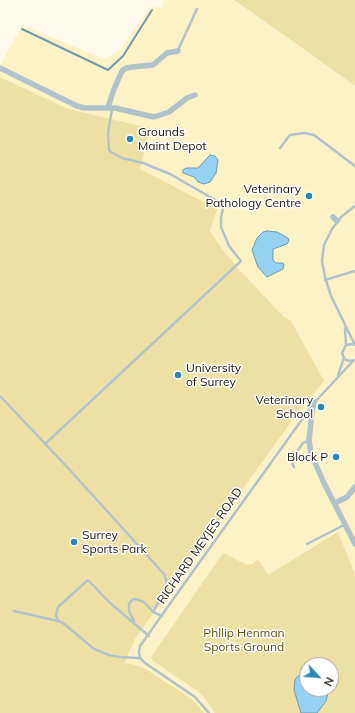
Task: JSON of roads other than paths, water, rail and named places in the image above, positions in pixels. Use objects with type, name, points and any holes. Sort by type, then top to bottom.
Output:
[{"type":"street","points":[[110,107],[114,89],[122,71],[132,67],[153,65],[167,53],[178,51]]},
{"type":"street","points":[[0,68],[77,106],[85,108],[110,107],[154,117],[170,112],[187,98],[195,96]]},
{"type":"street","points":[[314,402],[310,440],[311,454],[355,544]]},
{"type":"street","points":[[335,503],[347,497],[355,487]]},
{"type":"lane","points":[[178,51],[197,10]]},
{"type":"lane","points":[[45,444],[241,261],[229,246],[221,228],[221,217],[224,205],[170,174],[143,163],[122,158],[109,150],[108,132],[110,107]]},
{"type":"lane","points":[[280,148],[290,135],[304,133],[314,135],[355,166]]},
{"type":"lane","points":[[346,345],[355,344],[336,309],[325,280],[322,261],[323,250],[335,219],[355,206]]},
{"type":"lane","points":[[325,280],[355,271]]},
{"type":"lane","name":"RICHARD MEYJES ROAD","points":[[337,378],[344,358],[342,353],[346,345],[345,326]]},
{"type":"lane","points":[[344,358],[354,360]]},
{"type":"lane","name":"RICHARD MEYJES ROAD","points":[[140,658],[140,646],[149,636],[193,570],[314,402],[354,360]]},
{"type":"lane","points":[[0,396],[164,574],[168,585],[153,612]]},
{"type":"lane","points":[[294,467],[291,460],[303,444],[310,440]]},
{"type":"lane","points":[[307,544],[345,524]]},
{"type":"lane","points":[[58,621],[56,615],[58,607],[88,580],[109,602],[149,636]]},
{"type":"lane","points":[[138,627],[130,615],[128,608],[132,600],[144,602],[153,612],[162,616]]},
{"type":"lane","points":[[14,611],[63,623],[87,645],[100,652],[119,657],[140,658],[195,697],[209,713]]},
{"type":"water","points":[[210,155],[215,156],[218,160],[216,173],[210,182],[204,184],[198,182],[194,177],[183,173],[183,170],[186,168],[198,168]]},
{"type":"water","points":[[263,232],[277,232],[288,238],[289,241],[287,244],[273,249],[273,260],[276,263],[283,263],[283,269],[267,277],[258,267],[252,250],[257,238]]},
{"type":"water","points":[[298,676],[299,697],[327,697],[326,701],[317,713],[301,713],[294,690],[295,680]]},
{"type":"waterway","points":[[22,29],[108,70],[123,56],[152,10]]},
{"type":"place","name":"Grounds Maint Depot","points":[[130,139]]},
{"type":"place","name":"Veterinary Pathology Centre","points":[[309,196]]},
{"type":"place","name":"University of Surrey","points":[[178,375]]},
{"type":"place","name":"Veterinary School","points":[[321,407]]},
{"type":"place","name":"Block P","points":[[336,457]]},
{"type":"place","name":"Surrey Sports Park","points":[[74,542]]},
{"type":"park label","name":"Phllip Henman Sports Ground","points":[[244,640]]}]
